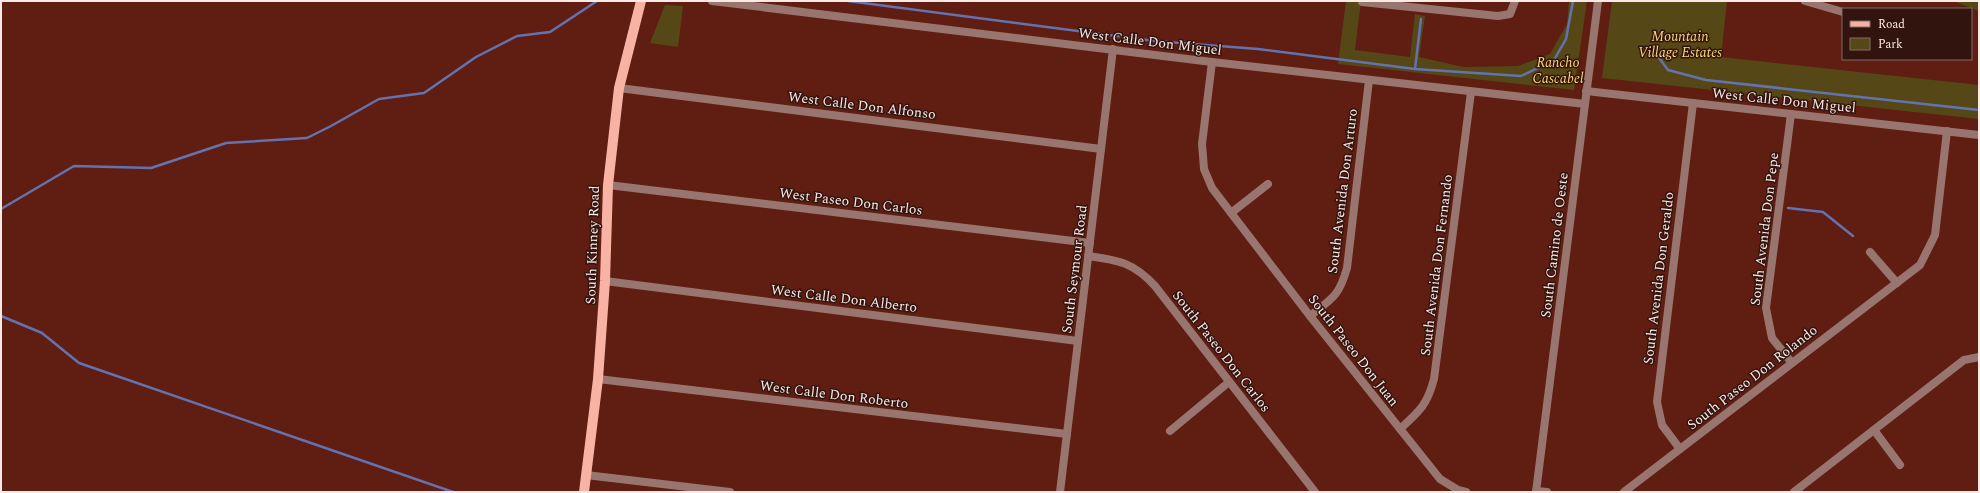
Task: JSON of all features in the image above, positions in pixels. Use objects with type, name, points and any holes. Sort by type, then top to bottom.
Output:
[{"type":"main road","name":"South Kinney Road","points":[[584,492],[598,380],[606,282],[608,185],[619,88],[641,1]]},
{"type":"street","name":"West Calle Don Miguel","points":[[712,1],[1212,62],[1585,104]]},
{"type":"street","points":[[1362,2],[1403,3],[1498,16],[1510,14],[1515,1]]},
{"type":"street","name":"South Camino de Oeste","points":[[1536,491],[1598,1]]},
{"type":"street","points":[[1806,1],[1842,12]]},
{"type":"street","name":"South Seymour Road","points":[[1060,492],[1113,49]]},
{"type":"street","name":"South Paseo Don Juan","points":[[1212,62],[1202,144],[1204,169],[1212,188],[1310,316],[1440,479],[1458,490],[1466,492]]},
{"type":"street","name":"South Avenida Don Arturo","points":[[1310,316],[1333,298],[1342,286],[1347,268],[1369,80]]},
{"type":"street","name":"West Calle Don Alfonso","points":[[619,88],[1101,149]]},
{"type":"street","name":"West Calle Don Miguel","points":[[1586,91],[1979,135]]},
{"type":"street","name":"South Avenida Don Fernando","points":[[1400,429],[1419,413],[1429,399],[1434,379],[1471,92]]},
{"type":"street","name":"South Avenida Don Geraldo","points":[[1680,449],[1662,425],[1657,402],[1693,103]]},
{"type":"street","name":"South Avenida Don Pepe","points":[[1791,114],[1766,308],[1772,338],[1792,363]]},
{"type":"street","name":"South Paseo Don Rolando","points":[[1624,492],[1920,265],[1935,235],[1947,131]]},
{"type":"street","points":[[1231,213],[1268,184]]},
{"type":"street","name":"West Paseo Don Carlos","points":[[608,185],[1090,243]]},
{"type":"street","points":[[1870,252],[1897,283]]},
{"type":"street","name":"South Paseo Don Carlos","points":[[1088,256],[1115,259],[1129,264],[1143,273],[1155,286],[1315,492]]},
{"type":"street","name":"West Calle Don Alberto","points":[[606,282],[1078,341]]},
{"type":"street","points":[[1794,492],[1964,360],[1979,357]]},
{"type":"street","name":"West Calle Don Roberto","points":[[598,380],[1067,434]]},
{"type":"street","points":[[1170,431],[1229,382]]},
{"type":"street","points":[[1874,430],[1900,465]]},
{"type":"street","points":[[586,474],[730,492]]},
{"type":"street","points":[[1536,491],[1547,492]]},
{"type":"green space","name":"Rancho Cascabel","points":[[1346,1],[1361,1],[1355,50],[1410,57],[1415,14],[1425,16],[1419,57],[1463,67],[1518,66],[1550,54],[1567,24],[1569,1],[1587,1],[1574,90],[1338,64]]},
{"type":"green space","name":"Mountain Village Estates","points":[[1612,1],[1727,1],[1721,57],[1979,85],[1979,119],[1602,78]]},
{"type":"green space","points":[[1953,1],[1979,1],[1979,11]]},
{"type":"green space","points":[[665,5],[683,6],[678,47],[650,43]]},
{"type":"waterway","points":[[1,209],[74,166],[151,168],[226,143],[307,138],[379,99],[424,93],[476,57],[517,36],[550,32],[597,1]]},
{"type":"waterway","points":[[848,1],[1155,41],[1258,49],[1415,69],[1521,76],[1554,60],[1566,39],[1573,1]]},
{"type":"waterway","points":[[1415,69],[1421,19]]},
{"type":"waterway","points":[[1654,51],[1668,70],[1706,80],[1979,110]]},
{"type":"waterway","points":[[1788,208],[1823,212],[1853,236]]},
{"type":"waterway","points":[[1,316],[42,333],[79,363],[453,492]]}]
